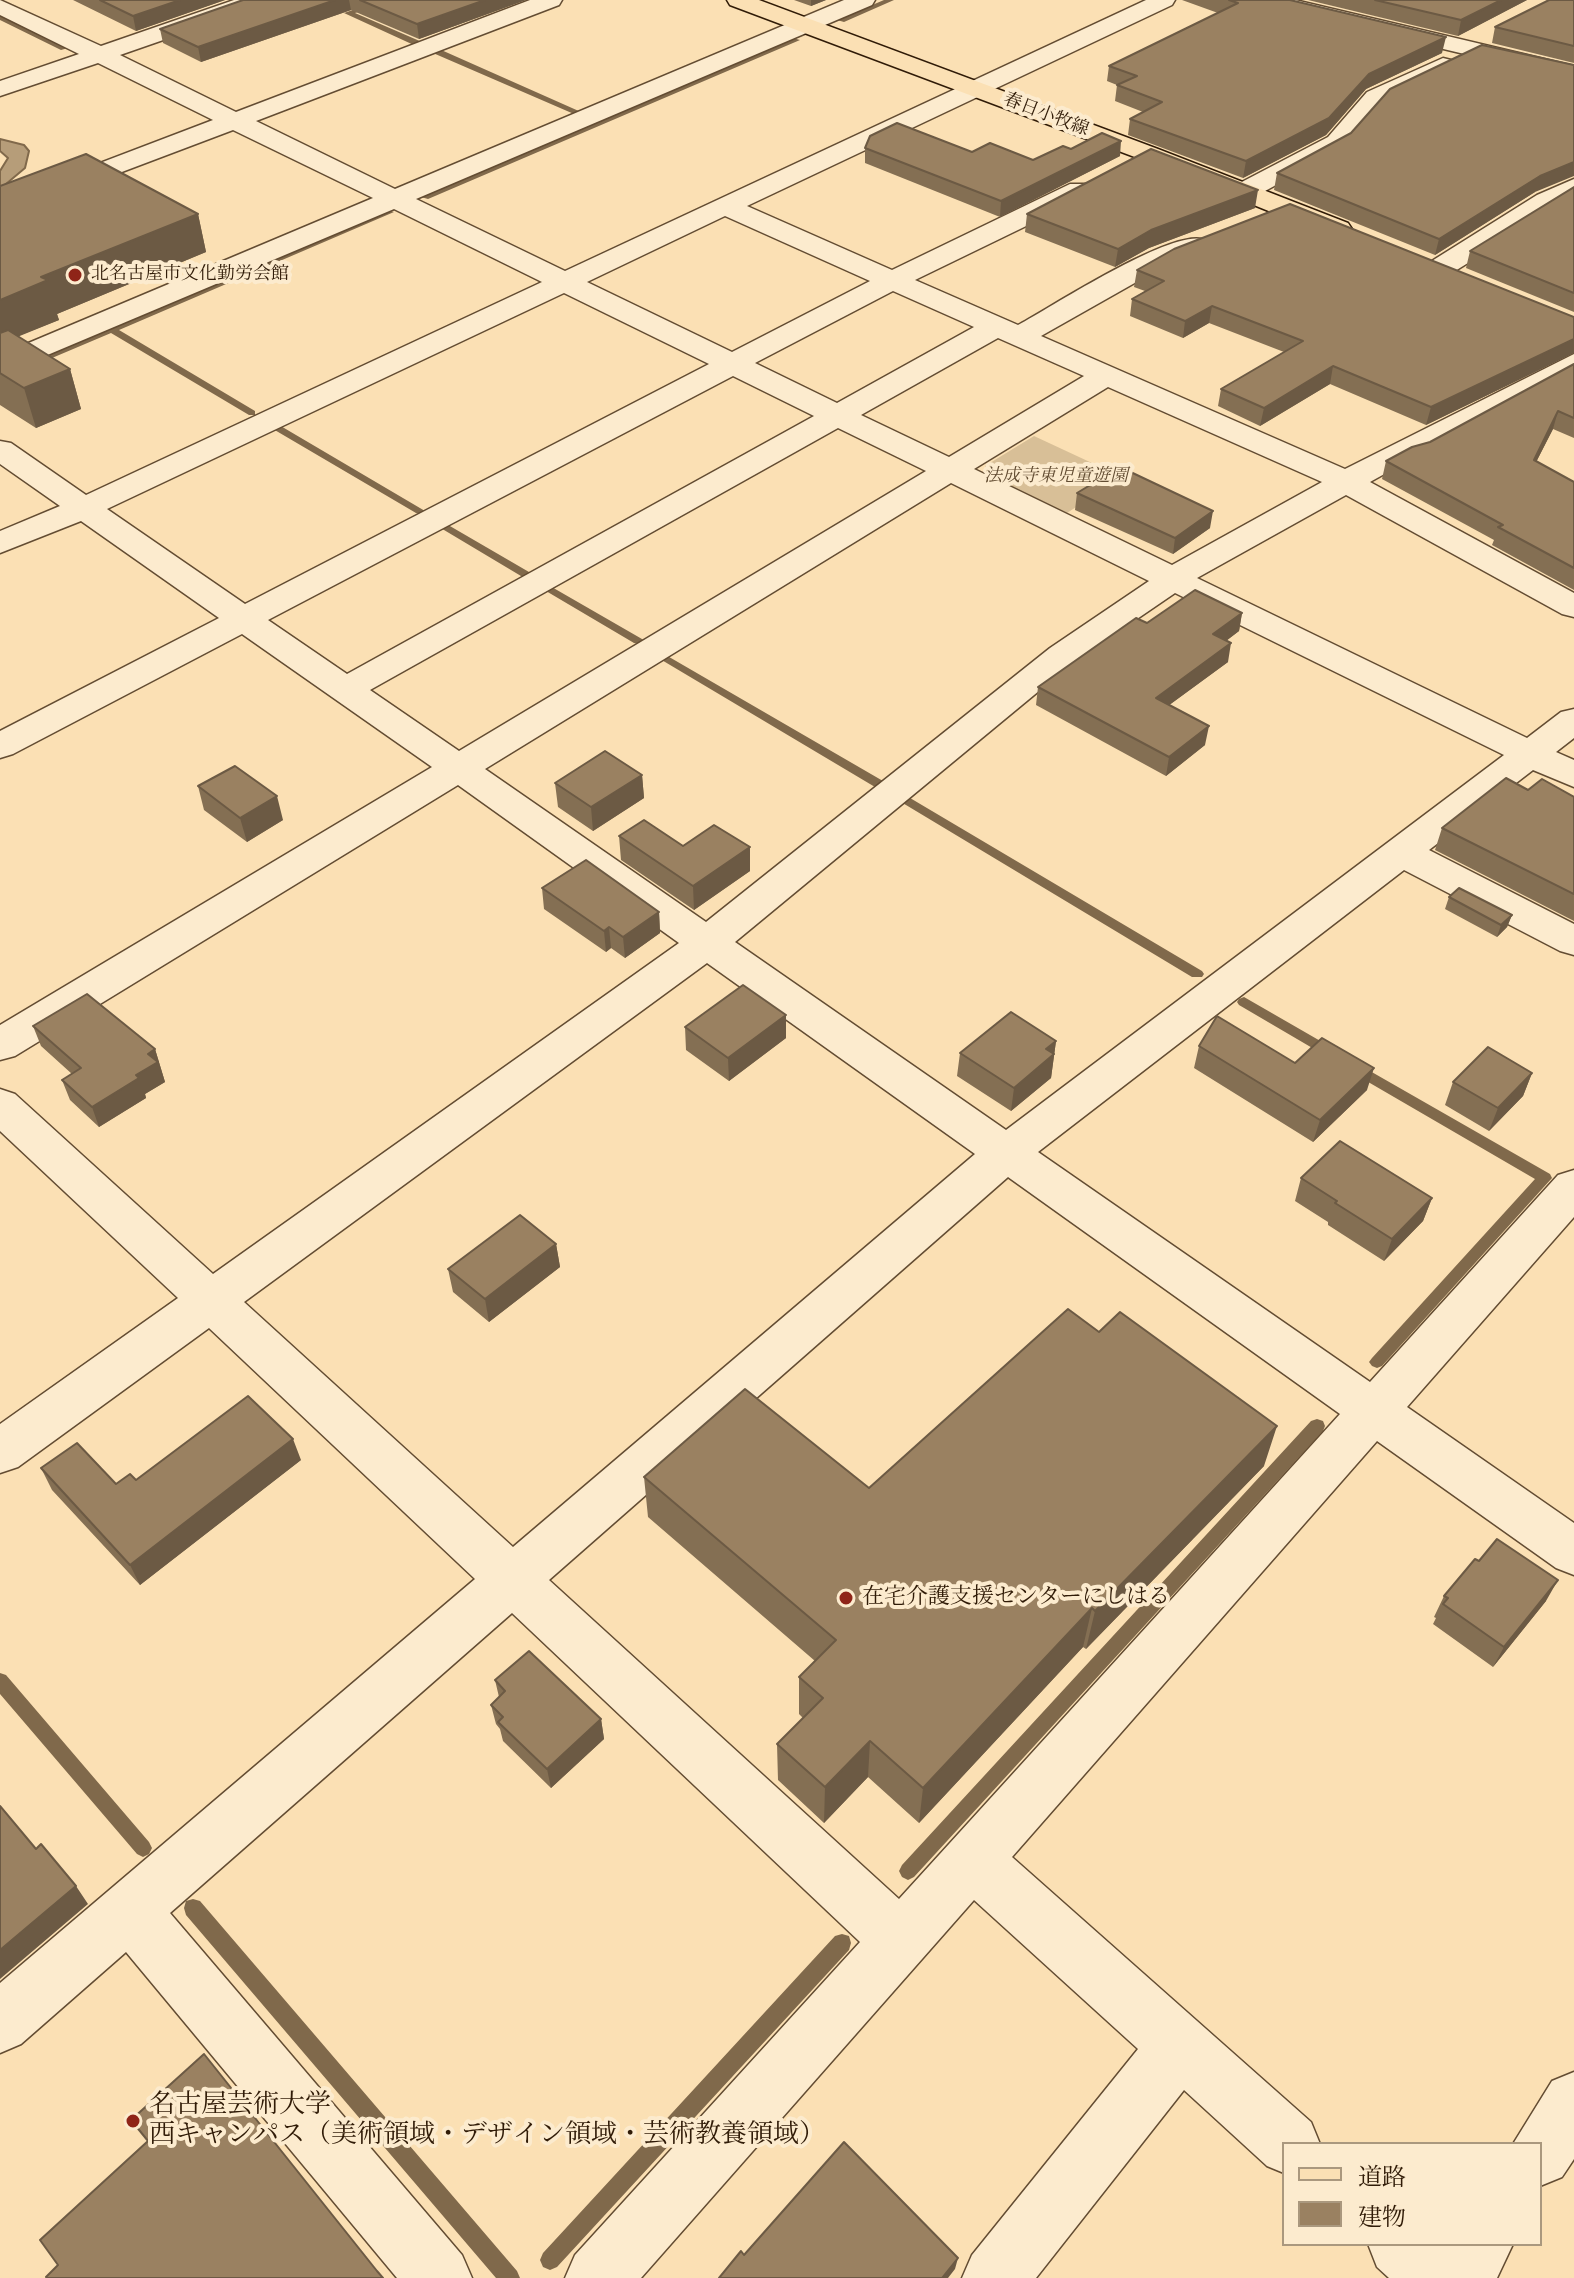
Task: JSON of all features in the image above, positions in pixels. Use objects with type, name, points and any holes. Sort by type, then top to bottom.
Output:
[{"type":"main road","name":"春日小牧線","points":[[738,0],[1149,154],[1356,236]]},
{"type":"main road","points":[[1410,258],[1465,281]]},
{"type":"street","points":[[0,89],[256,0]]},
{"type":"street","points":[[0,210],[551,0]]},
{"type":"street","points":[[0,366],[864,0]]},
{"type":"street","points":[[0,543],[84,508],[1164,0]]},
{"type":"street","points":[[1266,0],[1574,73]]},
{"type":"street","points":[[0,6],[1574,775]]},
{"type":"street","points":[[1245,191],[1337,142],[1376,97],[1467,49],[1499,27]]},
{"type":"street","points":[[0,746],[891,281],[1010,226],[1149,154]]},
{"type":"street","points":[[1437,270],[1546,201],[1574,187]]},
{"type":"street","points":[[724,206],[1345,481],[1574,607]]},
{"type":"street","points":[[1245,225],[1288,208]]},
{"type":"street","points":[[346,689],[839,415],[1160,257],[1217,235]]},
{"type":"street","points":[[0,1452],[706,944],[1062,655],[1174,579],[1345,481],[1395,455],[1413,450],[1574,363]]},
{"type":"street","points":[[0,1045],[1106,376]]},
{"type":"street","points":[[0,450],[346,689],[1574,1552]]},
{"type":"street","points":[[0,2023],[1006,1153],[1574,720]]},
{"type":"street","points":[[1401,852],[1574,941]]},
{"type":"street","points":[[0,1105],[901,1940]]},
{"type":"street","points":[[598,2278],[1574,1187]]},
{"type":"street","points":[[973,1860],[1287,2142]]},
{"type":"street","points":[[130,1911],[439,2278]]},
{"type":"street","points":[[995,2278],[1180,2046]]},
{"type":"street","points":[[1542,2152],[1574,2103]]},
{"type":"street","points":[[1402,2246],[1438,2278]]},
{"type":"street","points":[[1459,2278],[1480,2246]]},
{"type":"green space","name":"法成寺東児童遊園","points":[[1034,436],[1122,477],[1067,513],[986,474],[985,466]]},
{"type":"shaded area","points":[[0,139],[24,145],[29,151],[25,168],[0,189],[0,171],[8,158],[0,151]]},
{"type":"building","points":[[100,0],[180,0],[133,16]]},
{"type":"building","points":[[243,0],[335,0],[198,47],[160,29]]},
{"type":"building","points":[[360,0],[485,0],[417,24]]},
{"type":"building","points":[[1229,0],[1290,0],[1446,37],[1369,74],[1329,118],[1246,161],[1130,119],[1162,102],[1117,85],[1137,76],[1109,66],[1238,3]]},
{"type":"building","points":[[1375,0],[1501,0],[1461,20]]},
{"type":"building","points":[[1549,0],[1574,0],[1574,46],[1495,27]]},
{"type":"building","points":[[1482,45],[1574,65],[1574,162],[1540,176],[1439,239],[1277,173],[1351,133],[1390,89]]},
{"type":"building","points":[[897,123],[972,152],[990,143],[1033,160],[1063,146],[1071,149],[1102,133],[1121,141],[1001,201],[865,148],[870,136]]},
{"type":"building","points":[[1151,149],[1258,190],[1151,230],[1118,249],[1027,214]]},
{"type":"building","points":[[86,154],[198,214],[41,277],[48,280],[0,300],[0,186]]},
{"type":"building","points":[[1574,187],[1574,293],[1470,251]]},
{"type":"building","points":[[1290,204],[1574,317],[1574,339],[1431,407],[1333,366],[1264,408],[1221,389],[1303,341],[1212,306],[1185,321],[1132,299],[1164,281],[1137,270],[1174,249]]},
{"type":"building","points":[[8,330],[70,369],[24,388],[0,373],[0,333]]},
{"type":"building","points":[[1574,364],[1574,418],[1558,411],[1534,460],[1574,482],[1574,568],[1386,461],[1412,447],[1430,442]]},
{"type":"building","points":[[1120,467],[1213,511],[1175,538],[1077,493]]},
{"type":"building","points":[[1195,590],[1242,613],[1213,634],[1231,643],[1156,698],[1209,726],[1169,757],[1038,687],[1136,618],[1147,623]]},
{"type":"building","points":[[605,751],[642,775],[591,807],[555,783]]},
{"type":"building","points":[[235,766],[277,796],[240,818],[198,786]]},
{"type":"building","points":[[1506,778],[1528,790],[1542,779],[1574,797],[1574,894],[1442,828]]},
{"type":"building","points":[[644,820],[683,846],[714,825],[750,847],[693,886],[619,836]]},
{"type":"building","points":[[586,860],[659,912],[623,937],[609,927],[604,931],[542,888]]},
{"type":"building","points":[[1459,888],[1512,915],[1501,925],[1449,897]]},
{"type":"building","points":[[743,985],[786,1015],[728,1058],[685,1027]]},
{"type":"building","points":[[87,994],[155,1049],[148,1054],[158,1062],[136,1075],[139,1078],[92,1107],[62,1080],[81,1068],[33,1026]]},
{"type":"building","points":[[1011,1012],[1056,1041],[1046,1049],[1054,1054],[1014,1088],[960,1053]]},
{"type":"building","points":[[1217,1016],[1295,1063],[1322,1038],[1374,1068],[1320,1120],[1199,1046]]},
{"type":"building","points":[[1488,1047],[1532,1073],[1498,1108],[1453,1082]]},
{"type":"building","points":[[1340,1141],[1432,1198],[1392,1239],[1301,1178]]},
{"type":"building","points":[[520,1215],[556,1244],[485,1299],[448,1269]]},
{"type":"building","points":[[1068,1309],[1099,1332],[1120,1312],[1277,1426],[1095,1611],[1092,1608],[923,1788],[870,1741],[825,1787],[777,1744],[823,1698],[799,1677],[836,1640],[644,1477],[745,1389],[869,1488]]},
{"type":"building","points":[[248,1396],[293,1439],[130,1565],[41,1468],[77,1443],[116,1484],[130,1474],[136,1480]]},
{"type":"building","points":[[1497,1539],[1558,1580],[1504,1647],[1443,1604],[1448,1598],[1444,1596],[1475,1559],[1479,1561]]},
{"type":"building","points":[[529,1651],[601,1719],[547,1769],[498,1722],[503,1717],[491,1705],[505,1691],[495,1680]]},
{"type":"building","points":[[0,1806],[36,1849],[41,1844],[76,1886],[0,1950]]},
{"type":"building","points":[[204,2054],[383,2278],[46,2277],[58,2265],[40,2240],[148,2141],[131,2120]]},
{"type":"building","points":[[844,2142],[958,2258],[942,2278],[719,2278],[741,2251],[744,2255]]},
{"type":"waterway","points":[[390,0],[348,13],[419,44]]},
{"type":"waterway","points":[[841,20],[890,0]]},
{"type":"waterway","points":[[0,17],[64,48]]},
{"type":"waterway","points":[[425,197],[796,40]]},
{"type":"waterway","points":[[436,51],[577,112]]},
{"type":"waterway","points":[[0,377],[390,212]]},
{"type":"waterway","points":[[112,330],[252,413]]},
{"type":"waterway","points":[[276,427],[420,511]]},
{"type":"waterway","points":[[443,525],[525,574]]},
{"type":"waterway","points":[[550,589],[638,641]]},
{"type":"waterway","points":[[664,657],[879,784]]},
{"type":"waterway","points":[[905,799],[1197,974]]},
{"type":"waterway","points":[[1244,1002],[1331,1053]]},
{"type":"waterway","points":[[1356,1068],[1545,1178],[1377,1362]]},
{"type":"waterway","points":[[908,1871],[1317,1426]]},
{"type":"waterway","points":[[0,1681],[143,1848]]},
{"type":"waterway","points":[[193,1908],[510,2278]]},
{"type":"waterway","points":[[550,2260],[842,1943]]},
{"type":"place","name":"北名古屋市文化勤労会館","points":[[75,275]]},
{"type":"place","name":"在宅介護支援センターにしはる","points":[[846,1598]]},
{"type":"place","name":"名古屋芸術大学 西キャンパス（美術領域・デザイン領域・芸術教養領域）","points":[[133,2121]]}]
